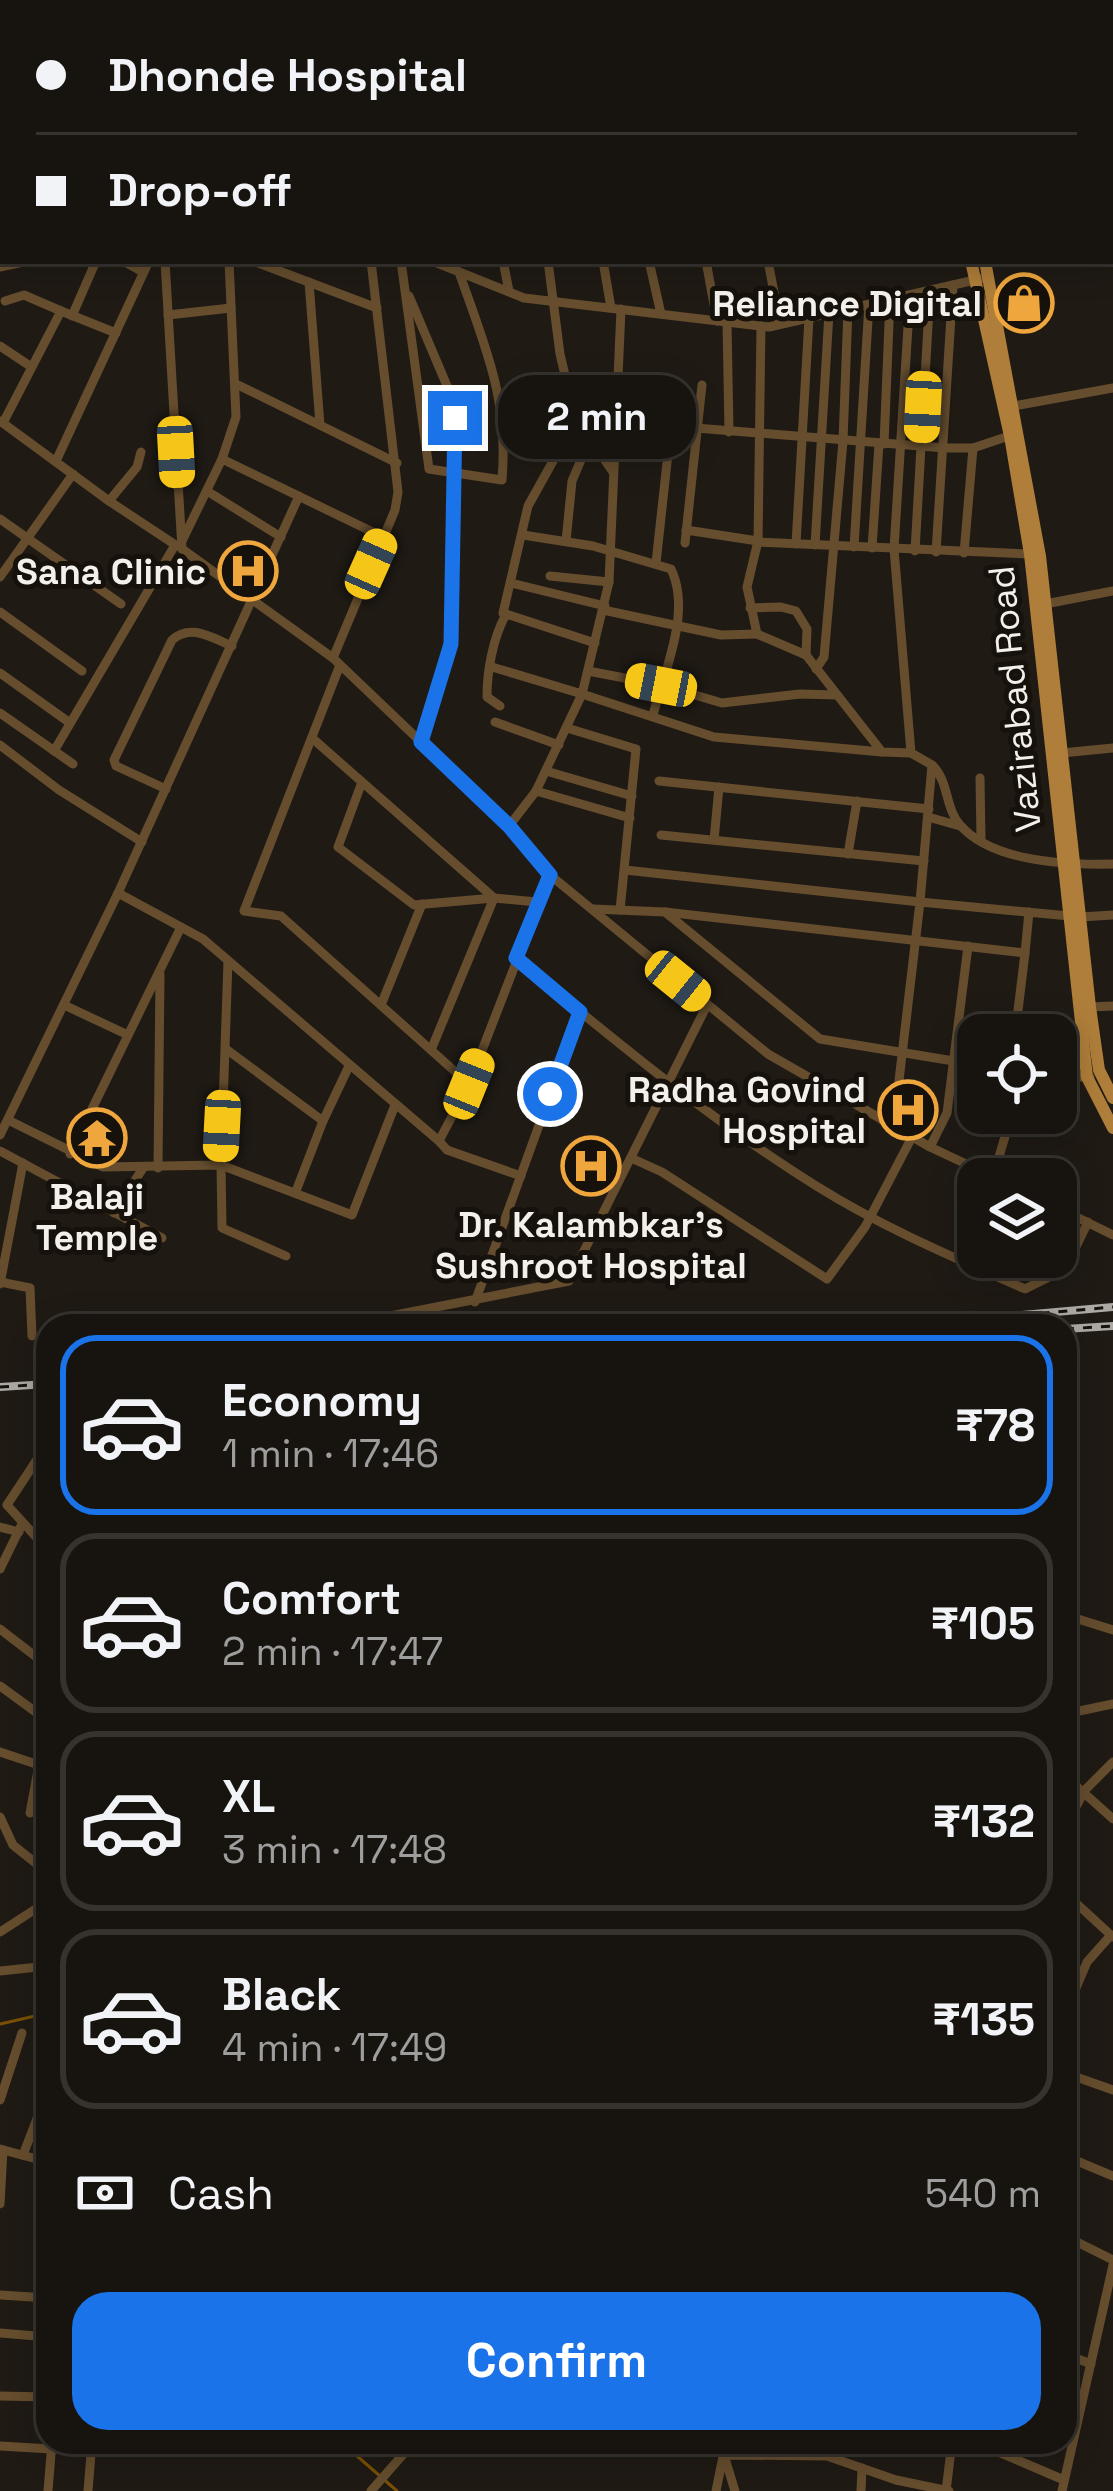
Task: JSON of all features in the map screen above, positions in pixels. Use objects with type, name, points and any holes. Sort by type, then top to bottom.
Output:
[{"type":"main road","name":"Vazirabad Road","points":[[973,264],[981,278],[1015,406],[1094,1076],[1113,1128]]},
{"type":"main road","name":"Vazirabad Road","points":[[984,264],[981,278],[1015,434],[1062,753],[1068,864]]},
{"type":"main road","name":"Vazirabad Road","points":[[1075,917],[1090,1007],[1094,1076],[1113,1098]]},
{"type":"street","points":[[94,264],[30,366],[2,422],[337,662],[509,826],[550,875],[767,1054],[957,1160]]},
{"type":"street","points":[[128,264],[143,272]]},
{"type":"street","points":[[56,461],[147,264]]},
{"type":"street","points":[[165,264],[179,546]]},
{"type":"street","points":[[54,751],[179,546],[222,459],[236,416],[238,385],[229,264]]},
{"type":"street","points":[[262,264],[377,308]]},
{"type":"street","points":[[371,264],[397,463],[395,510],[244,911],[281,916],[469,1084]]},
{"type":"street","points":[[402,264],[429,469],[502,480],[506,435],[498,384],[459,272]]},
{"type":"street","points":[[447,264],[509,292],[556,302],[761,326],[981,278]]},
{"type":"street","points":[[504,264],[509,292]]},
{"type":"street","points":[[549,264],[560,354],[575,418],[613,472]]},
{"type":"street","points":[[509,826],[536,791],[582,694],[609,582],[616,309],[604,264]]},
{"type":"street","points":[[650,264],[661,314]]},
{"type":"street","points":[[707,264],[722,321],[729,432]]},
{"type":"street","points":[[768,264],[780,324]]},
{"type":"street","points":[[309,282],[320,425]]},
{"type":"street","points":[[405,285],[450,393],[455,427],[451,644],[421,742]]},
{"type":"street","points":[[936,552],[953,285]]},
{"type":"street","points":[[915,550],[929,290]]},
{"type":"street","points":[[5,301],[25,295],[116,333]]},
{"type":"street","points":[[910,295],[894,550],[911,753]]},
{"type":"street","points":[[872,548],[890,299]]},
{"type":"street","points":[[854,547],[869,304]]},
{"type":"street","points":[[168,315],[231,308]]},
{"type":"street","points":[[816,669],[824,657],[843,441],[848,309]]},
{"type":"street","points":[[815,545],[829,314]]},
{"type":"street","points":[[796,544],[809,318]]},
{"type":"street","points":[[757,634],[748,575],[758,541],[761,326]]},
{"type":"street","points":[[0,346],[30,366]]},
{"type":"street","points":[[238,385],[397,463]]},
{"type":"street","points":[[685,544],[702,385]]},
{"type":"street","points":[[1015,406],[1113,388]]},
{"type":"street","points":[[500,706],[487,697],[490,654],[505,616],[531,498],[553,461],[561,430],[575,418]]},
{"type":"street","points":[[656,563],[669,428],[945,448],[973,448],[1015,434]]},
{"type":"street","points":[[566,541],[572,481],[589,441]]},
{"type":"street","points":[[964,553],[973,448]]},
{"type":"street","points":[[109,501],[137,467],[141,452]]},
{"type":"street","points":[[222,459],[383,537]]},
{"type":"street","points":[[0,577],[74,474]]},
{"type":"street","points":[[207,491],[281,537]]},
{"type":"street","points":[[0,1135],[142,842],[299,496]]},
{"type":"street","points":[[0,518],[121,604]]},
{"type":"street","points":[[686,530],[796,544],[1030,554]]},
{"type":"street","points":[[524,535],[612,551],[671,569],[677,624],[653,715]]},
{"type":"street","points":[[550,576],[609,582]]},
{"type":"street","points":[[511,584],[721,634],[757,634],[806,655],[883,752]]},
{"type":"street","points":[[1040,605],[1113,591]]},
{"type":"street","points":[[750,608],[796,611],[807,629],[806,655]]},
{"type":"street","points":[[0,612],[82,670]]},
{"type":"street","points":[[505,616],[595,643]]},
{"type":"street","points":[[166,789],[116,766],[114,760],[172,640],[194,632],[232,646]]},
{"type":"street","points":[[492,668],[714,737],[911,753],[941,774],[960,826]]},
{"type":"street","points":[[588,671],[722,703],[837,695]]},
{"type":"street","points":[[0,673],[70,723]]},
{"type":"street","points":[[0,713],[73,764]]},
{"type":"street","points":[[494,722],[559,745]]},
{"type":"street","points":[[567,728],[635,747],[620,910]]},
{"type":"street","points":[[312,738],[494,898]]},
{"type":"street","points":[[0,745],[59,790],[142,842]]},
{"type":"street","points":[[1062,753],[1113,748]]},
{"type":"street","points":[[882,1120],[898,1089],[932,765]]},
{"type":"street","points":[[546,771],[632,796]]},
{"type":"street","points":[[980,778],[981,840]]},
{"type":"street","points":[[659,781],[928,813],[1024,858],[1113,864]]},
{"type":"street","points":[[362,782],[338,847],[414,905],[494,898],[537,902]]},
{"type":"street","points":[[714,841],[719,788]]},
{"type":"street","points":[[536,791],[630,818]]},
{"type":"street","points":[[848,854],[856,801]]},
{"type":"street","points":[[661,836],[924,861]]},
{"type":"street","points":[[625,871],[1075,917],[1113,915]]},
{"type":"street","points":[[439,1141],[469,1084],[550,875]]},
{"type":"street","points":[[118,893],[229,960],[447,1150],[521,1176]]},
{"type":"street","points":[[431,1050],[494,898]]},
{"type":"street","points":[[381,1005],[422,904]]},
{"type":"street","points":[[592,909],[665,912],[1025,953]]},
{"type":"street","points":[[665,912],[820,1039],[955,1062]]},
{"type":"street","points":[[1018,1014],[1029,912]]},
{"type":"street","points":[[70,1154],[181,927]]},
{"type":"street","points":[[930,1147],[947,1113],[968,946]]},
{"type":"street","points":[[516,958],[667,1084],[822,1190],[1025,1289],[1065,1269],[1088,1222]]},
{"type":"street","points":[[229,960],[220,1165],[222,1228],[286,1256]]},
{"type":"street","points":[[158,1168],[160,969]]},
{"type":"street","points":[[64,1004],[128,1035]]},
{"type":"street","points":[[400,1314],[569,1281],[707,1004]]},
{"type":"street","points":[[1090,1007],[1113,1006]]},
{"type":"street","points":[[475,1302],[580,1012]]},
{"type":"street","points":[[226,1049],[323,1121]]},
{"type":"street","points":[[296,1192],[349,1066]]},
{"type":"street","points":[[1077,1076],[1094,1076]]},
{"type":"street","points":[[951,1088],[957,1089]]},
{"type":"street","points":[[8,1120],[103,1167],[220,1165],[352,1215],[395,1105]]},
{"type":"street","points":[[631,1158],[674,1179],[827,1279],[846,1257],[912,1137]]},
{"type":"street","points":[[0,1151],[162,1238]]},
{"type":"street","points":[[22,1163],[0,1283],[30,1288],[32,1336]]},
{"type":"street","points":[[114,1213],[143,1168]]},
{"type":"street","points":[[1077,1217],[1113,1235]]},
{"type":"street","points":[[36,1462],[4,1503],[20,1528],[36,1539]]},
{"type":"street","points":[[0,1527],[20,1528]]},
{"type":"street","points":[[0,1569],[20,1528]]},
{"type":"street","points":[[1077,1619],[1113,1630]]},
{"type":"street","points":[[0,1629],[36,1657]]},
{"type":"street","points":[[0,1686],[36,1712]]},
{"type":"street","points":[[1077,1712],[1113,1704]]},
{"type":"street","points":[[1,1755],[36,1762]]},
{"type":"street","points":[[1077,1805],[1113,1762]]},
{"type":"street","points":[[1077,1784],[1113,1819]]},
{"type":"street","points":[[30,1813],[36,1785]]},
{"type":"street","points":[[0,1817],[13,1844],[36,1863]]},
{"type":"street","points":[[1077,1904],[1112,1936],[1087,1962],[1077,1986]]},
{"type":"street","points":[[0,1932],[36,1909]]},
{"type":"street","points":[[0,1971],[36,1967]]},
{"type":"street","points":[[0,2100],[22,2033]]},
{"type":"street","points":[[1077,2077],[1113,2090]]},
{"type":"street","points":[[23,2155],[36,2121]]},
{"type":"street","points":[[0,2204],[2,2149],[36,2159]]},
{"type":"street","points":[[1077,2161],[1113,2176]]},
{"type":"street","points":[[1077,2243],[1113,2263],[1077,2412]]},
{"type":"street","points":[[0,2294],[36,2297]]},
{"type":"street","points":[[0,2333],[36,2336]]},
{"type":"street","points":[[1077,2359],[1090,2364]]},
{"type":"street","points":[[1077,2393],[1084,2396]]},
{"type":"street","points":[[0,2396],[36,2397]]},
{"type":"street","points":[[0,2446],[36,2446]]},
{"type":"street","points":[[48,2491],[50,2454]]},
{"type":"street","points":[[88,2491],[90,2454]]},
{"type":"street","points":[[371,2491],[403,2454]]},
{"type":"street","points":[[724,2456],[827,2456],[947,2491],[951,2454]]},
{"type":"street","points":[[999,2454],[1063,2486],[1067,2454]]},
{"type":"street","points":[[716,2491],[724,2456]]},
{"type":"street","points":[[724,2456],[735,2491]]},
{"type":"street","points":[[861,2491],[862,2468]]},
{"type":"waterway","points":[[0,2024],[36,2016]]},
{"type":"waterway","points":[[355,2454],[397,2491]]},
{"type":"railway","points":[[1033,1314],[1113,1307]]},
{"type":"railway","points":[[1077,1328],[1113,1326]]},
{"type":"railway","points":[[0,1387],[36,1385]]},
{"type":"place","name":"Reliance Digital","points":[[1024,303]]},
{"type":"place","name":"Sana Clinic","points":[[248,571]]},
{"type":"place","name":"Radha Govind Hospital","points":[[908,1110]]},
{"type":"place","name":"Balaji Temple","points":[[97,1138]]},
{"type":"place","name":"Dr. Kalambkar's Sushroot Hospital","points":[[591,1166]]},
{"type":"route","points":[[455,418],[451,644],[421,742],[509,826],[550,875],[516,958],[580,1012],[550,1094]]}]
